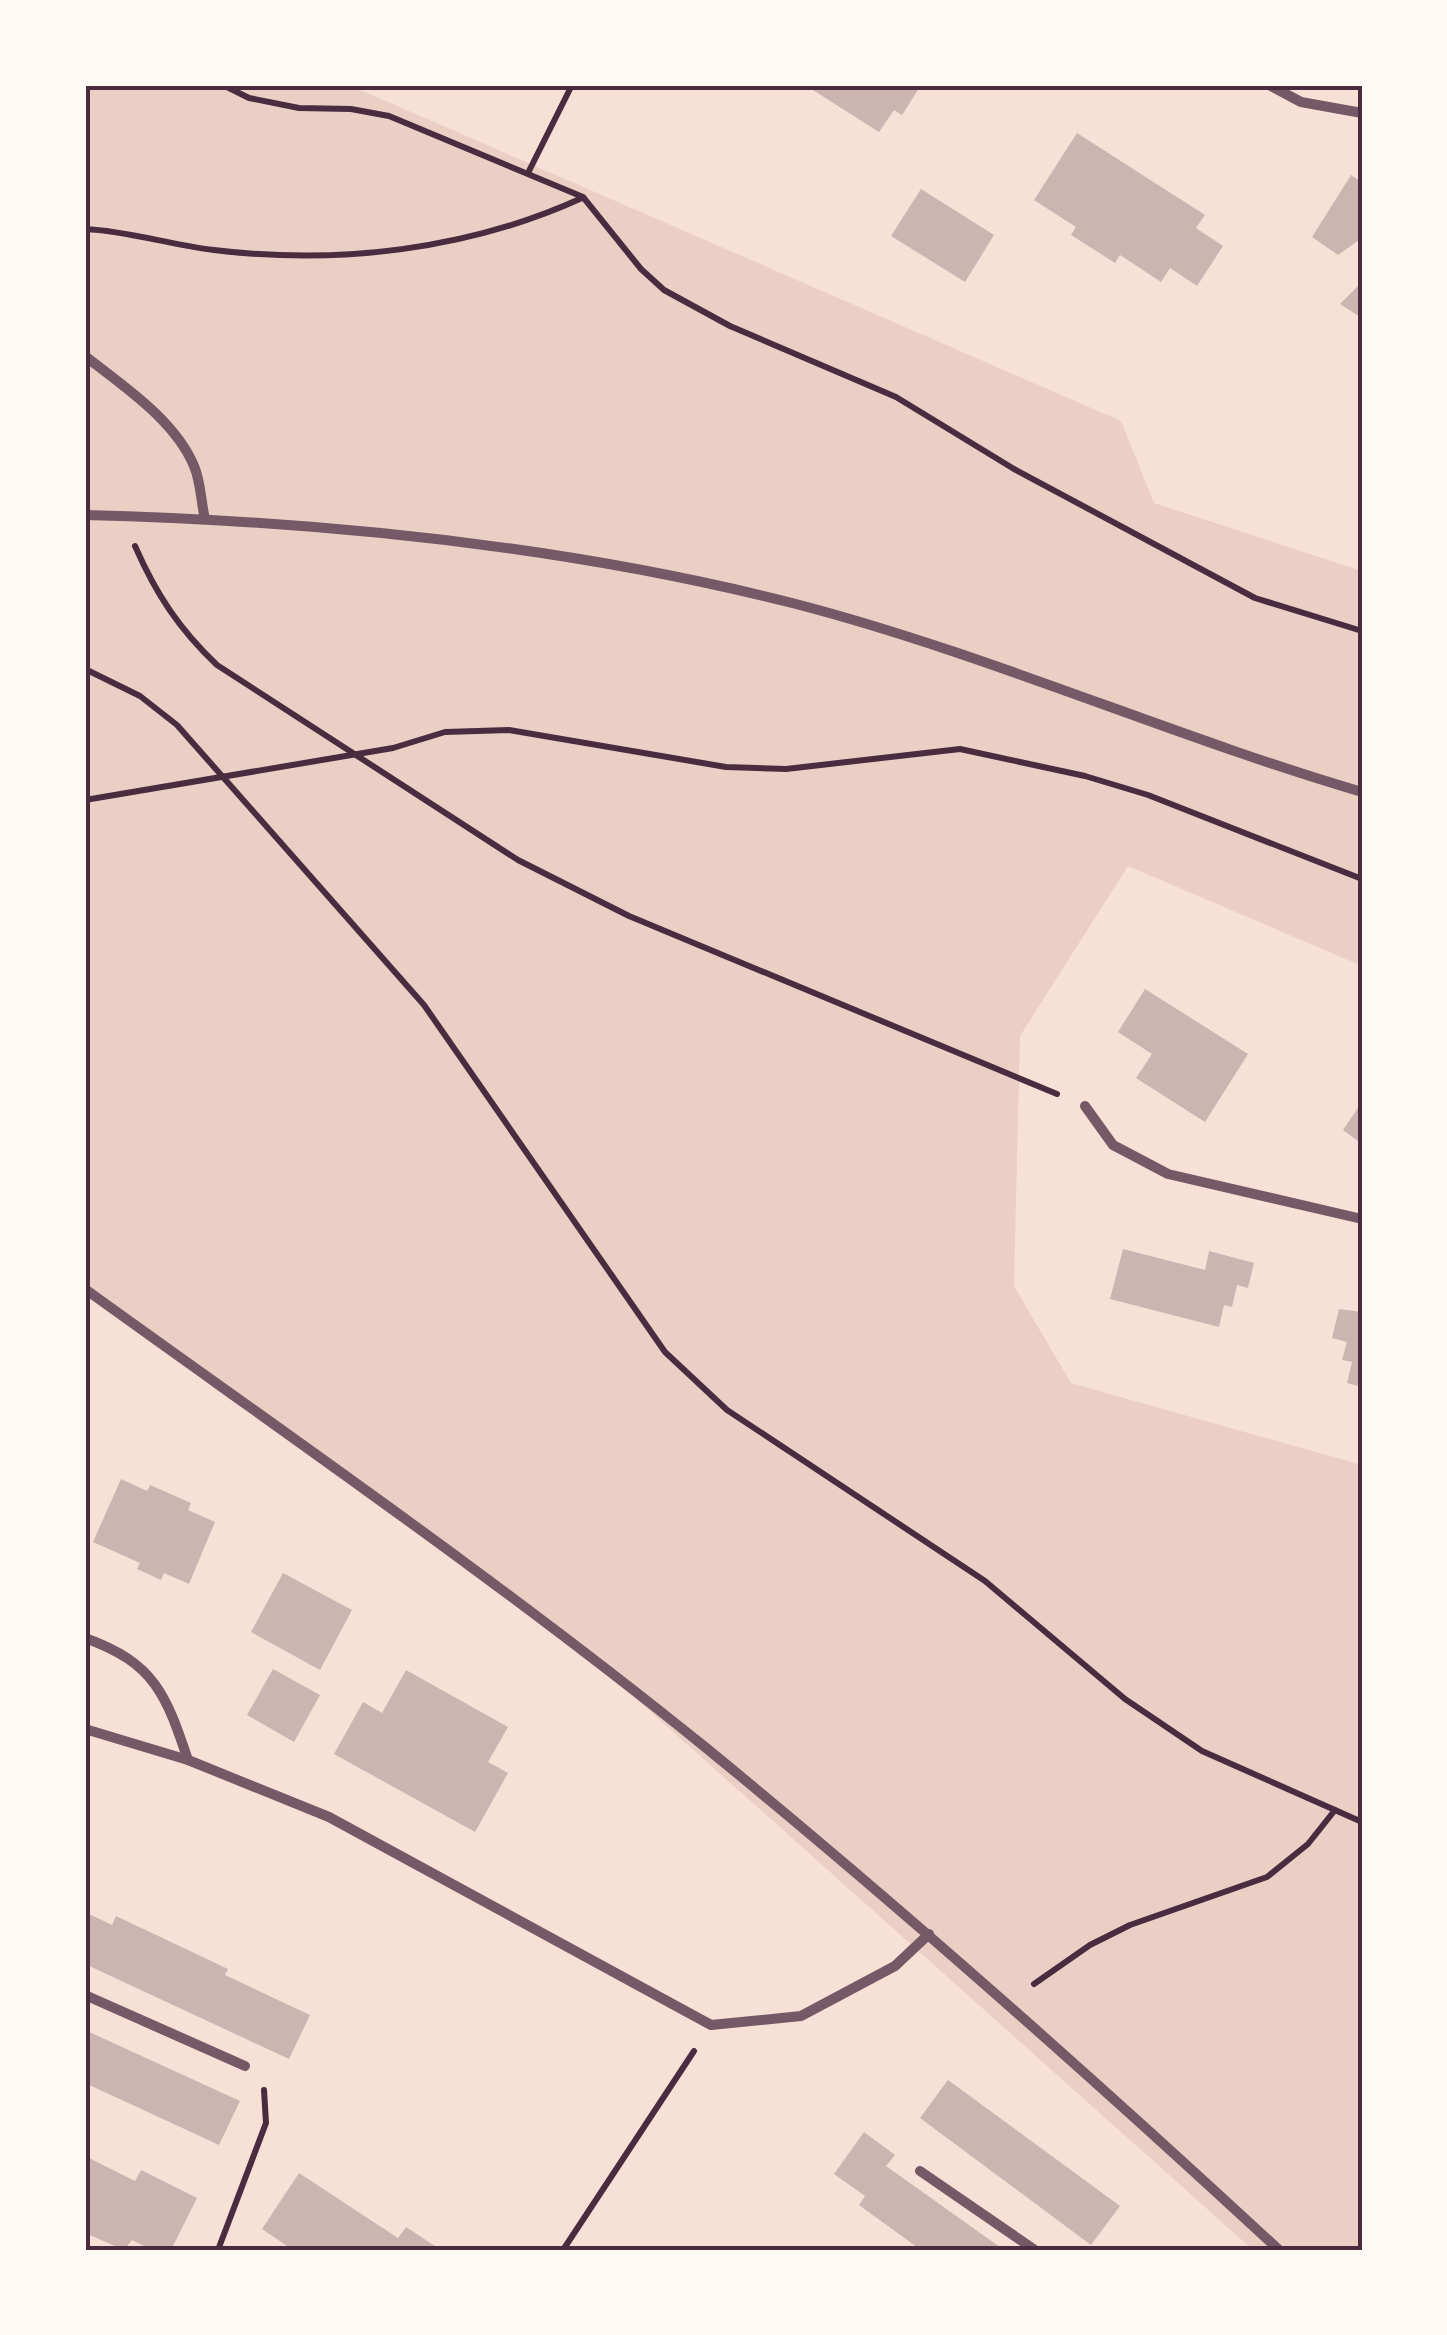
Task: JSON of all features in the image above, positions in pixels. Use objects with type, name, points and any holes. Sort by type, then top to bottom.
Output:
[{"type":"street","points":[[1269,85],[1301,102],[1362,113]]},
{"type":"street","points":[[85,356],[142,401],[175,437],[194,466],[204,520]]},
{"type":"street","points":[[85,515],[204,520],[643,568],[914,639],[1362,792]]},
{"type":"street","points":[[1086,1106],[1113,1145],[1168,1174],[1362,1219]]},
{"type":"street","points":[[85,1289],[540,1619],[704,1746],[929,1934],[1279,2250]]},
{"type":"street","points":[[85,1638],[118,1650],[166,1694],[188,1760]]},
{"type":"street","points":[[85,1728],[188,1760],[329,1817],[711,2025],[800,2016],[896,1966],[929,1934]]},
{"type":"street","points":[[85,1995],[244,2066]]},
{"type":"street","points":[[920,2171],[1035,2250]]},
{"type":"path","points":[[223,85],[249,98],[299,108],[351,109],[389,116],[583,197],[641,270],[664,290],[713,317],[896,397],[1014,469],[1255,598],[1362,631]]},
{"type":"path","points":[[529,172],[572,85]]},
{"type":"path","points":[[85,229],[214,250],[306,255],[438,246],[550,212],[583,197]]},
{"type":"path","points":[[135,516],[134,543],[156,594],[181,631],[217,664],[518,860],[629,916],[1086,1106]]},
{"type":"path","points":[[85,670],[140,696],[177,725],[424,1006],[665,1352],[727,1410],[985,1580],[1125,1699],[1202,1752],[1362,1822]]},
{"type":"path","points":[[85,800],[354,754],[474,729],[509,730],[726,767],[786,769],[960,749],[1085,776],[1148,796],[1362,879]]},
{"type":"path","points":[[1009,2005],[1090,1944],[1130,1925],[1267,1877],[1308,1844],[1335,1810]]},
{"type":"path","points":[[563,2250],[711,2025]]},
{"type":"path","points":[[218,2250],[266,2122],[264,2090],[244,2066]]},
{"type":"shaded area","points":[[85,85],[349,85],[1121,421],[1154,503],[1362,571],[1362,966],[1128,866],[1020,1036],[1014,1286],[1071,1383],[1362,1465],[1362,2250],[1253,2250],[549,1621],[85,1289]]},
{"type":"building","points":[[805,85],[921,85],[902,115],[894,110],[879,132]]},
{"type":"building","points":[[1077,133],[1205,215],[1196,228],[1223,246],[1197,286],[1170,268],[1161,282],[1120,255],[1115,263],[1071,235],[1076,227],[1034,200]]},
{"type":"building","points":[[1351,175],[1362,182],[1362,238],[1338,255],[1312,237]]},
{"type":"building","points":[[921,189],[994,235],[965,282],[891,236]]},
{"type":"building","points":[[1362,282],[1362,318],[1340,304]]},
{"type":"building","points":[[1145,989],[1248,1054],[1205,1122],[1136,1078],[1152,1054],[1118,1032]]},
{"type":"building","points":[[1362,1102],[1362,1144],[1343,1130]]},
{"type":"building","points":[[1123,1249],[1205,1270],[1209,1251],[1254,1263],[1248,1288],[1237,1285],[1232,1307],[1224,1305],[1219,1327],[1110,1299]]},
{"type":"building","points":[[1339,1309],[1362,1312],[1362,1387],[1347,1383],[1352,1362],[1342,1360],[1347,1342],[1332,1338]]},
{"type":"building","points":[[121,1479],[147,1491],[150,1485],[191,1503],[188,1510],[215,1522],[189,1584],[164,1573],[161,1580],[137,1569],[140,1563],[93,1542]]},
{"type":"building","points":[[283,1573],[352,1610],[320,1670],[251,1632]]},
{"type":"building","points":[[273,1669],[320,1695],[294,1742],[247,1715]]},
{"type":"building","points":[[406,1670],[508,1727],[488,1762],[508,1773],[475,1832],[334,1754],[363,1702],[382,1713]]},
{"type":"building","points":[[85,1912],[112,1925],[116,1916],[228,1969],[225,1975],[310,2015],[289,2059],[85,1964]]},
{"type":"building","points":[[85,2030],[240,2101],[219,2145],[85,2083]]},
{"type":"building","points":[[948,2080],[1120,2206],[1091,2245],[920,2118]]},
{"type":"building","points":[[864,2132],[895,2155],[886,2166],[1004,2250],[921,2250],[859,2205],[865,2196],[834,2174]]},
{"type":"building","points":[[85,2156],[135,2181],[141,2170],[197,2198],[171,2250],[152,2250],[132,2240],[124,2250],[85,2233]]},
{"type":"building","points":[[299,2173],[398,2238],[406,2227],[441,2250],[293,2250],[262,2229]]}]
